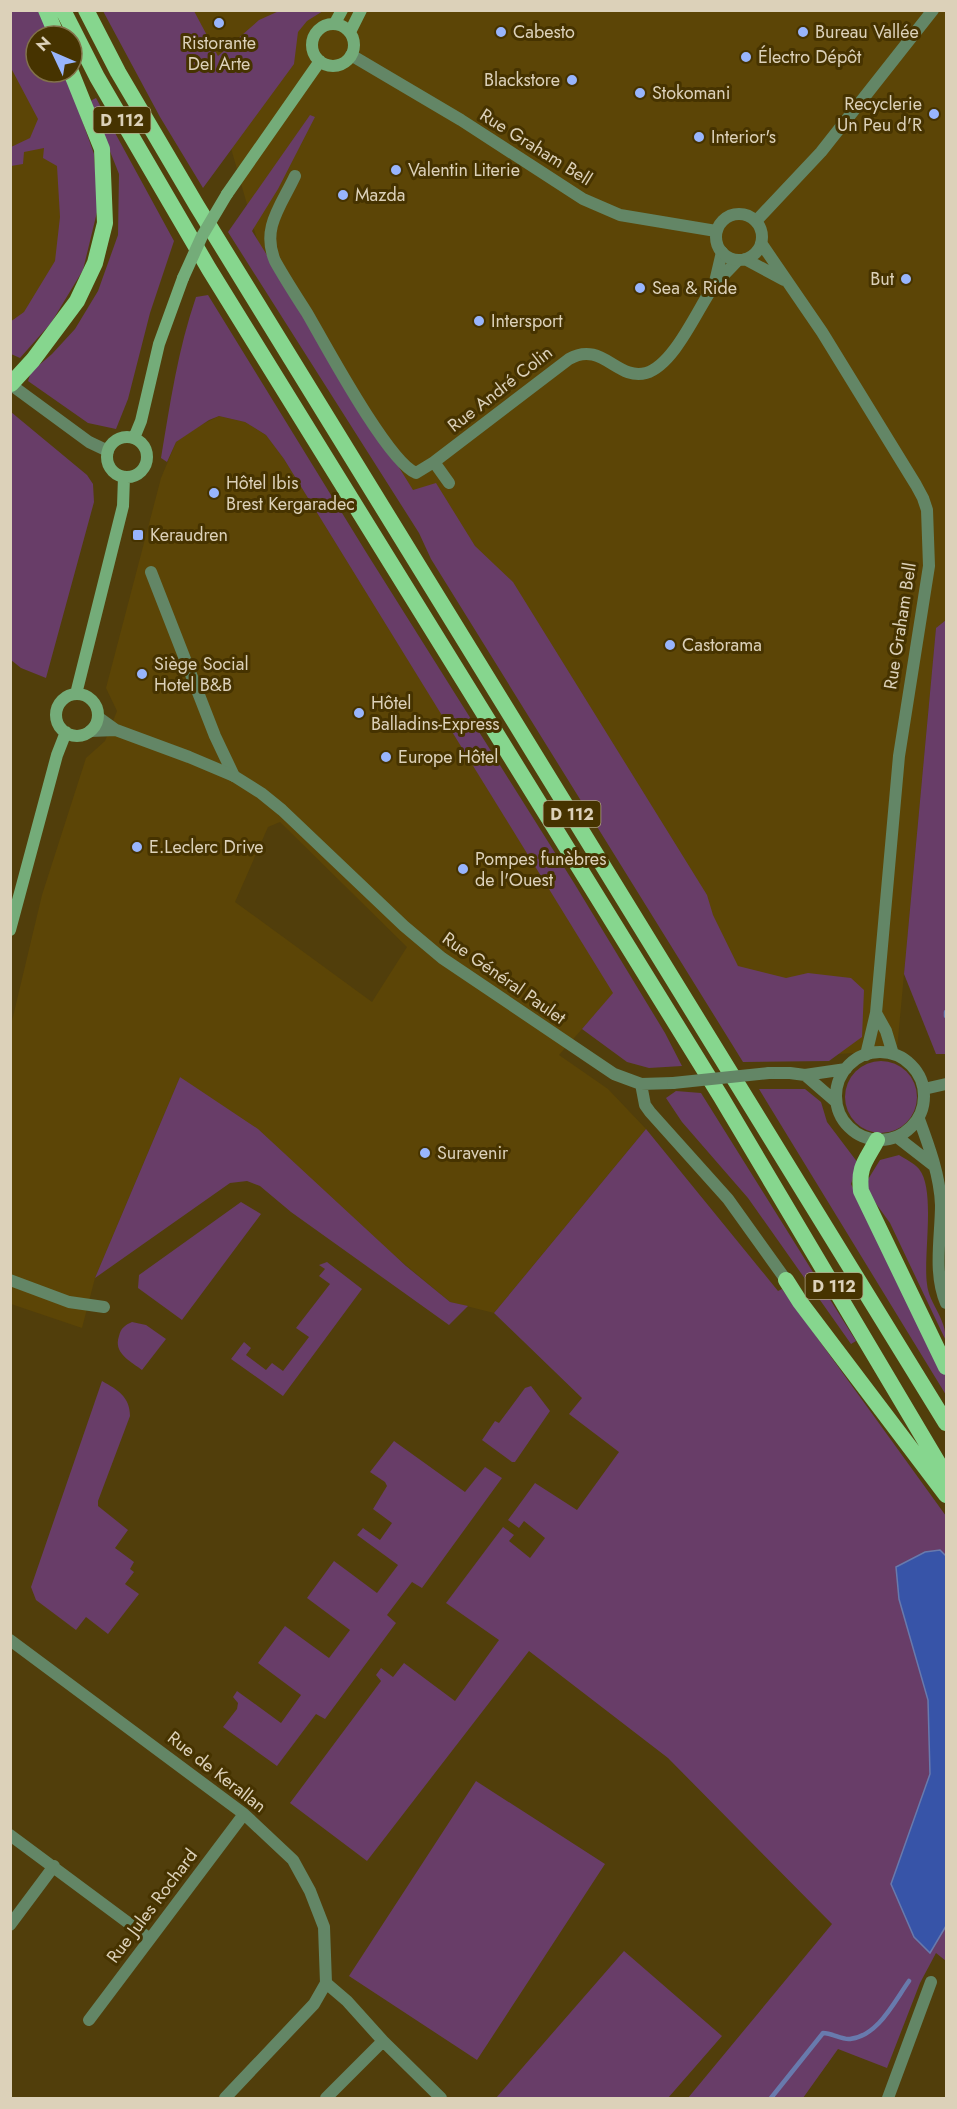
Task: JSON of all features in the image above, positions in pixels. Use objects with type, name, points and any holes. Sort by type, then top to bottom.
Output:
[{"type":"highway","points":[[46,10],[52,24]]},
{"type":"highway","name":"D 112","points":[[63,10],[97,77],[209,269],[721,1097],[946,1476]]},
{"type":"highway","name":"D 112","points":[[86,10],[118,72],[197,206],[946,1423]]},
{"type":"highway","points":[[11,384],[33,360],[77,301],[95,264],[105,223],[102,149],[76,84]]},
{"type":"highway","points":[[877,1140],[861,1169],[859,1176],[861,1191],[946,1367]]},
{"type":"highway","points":[[786,1280],[946,1495]]},
{"type":"main road","points":[[335,24],[342,10]]},
{"type":"main road","points":[[350,32],[361,10]]},
{"type":"main road","points":[[335,24],[350,32],[354,42],[351,55],[340,64],[326,65],[320,61],[313,50],[314,37],[322,27],[335,24]]},
{"type":"main road","points":[[134,438],[141,421],[159,344],[183,278],[202,236],[227,194],[320,61]]},
{"type":"main road","points":[[134,438],[144,447],[147,454],[146,463],[136,475],[124,477],[112,471],[108,465],[108,451],[115,440],[134,438]]},
{"type":"main road","points":[[76,694],[123,506],[124,477]]},
{"type":"main road","points":[[81,694],[91,699],[97,709],[98,717],[90,731],[78,736],[66,732],[57,721],[58,706],[68,696],[81,694]]},
{"type":"main road","points":[[10,930],[57,755],[66,732]]},
{"type":"street","points":[[756,221],[820,152],[933,10]]},
{"type":"street","name":"Rue Graham Bell","points":[[351,55],[461,120],[583,199],[620,215],[716,231]]},
{"type":"street","points":[[295,176],[269,231],[269,244],[275,261],[352,390],[397,456],[416,473],[434,462],[449,483]]},
{"type":"street","points":[[737,214],[751,217],[756,221],[760,228],[761,243],[752,255],[732,259],[722,252],[718,246],[716,231],[724,219],[737,214]]},
{"type":"street","name":"Rue Graham Bell","points":[[761,243],[822,332],[916,485],[927,510],[929,566],[899,756],[876,1013],[866,1054]]},
{"type":"street","name":"Rue André Colin","points":[[713,287],[722,252]]},
{"type":"street","name":"Rue Graham Bell","points":[[741,259],[788,282]]},
{"type":"street","name":"Rue André Colin","points":[[434,462],[573,356],[595,354],[626,371],[638,374],[651,371],[672,351],[713,287],[741,259]]},
{"type":"street","points":[[11,384],[89,442],[108,451]]},
{"type":"street","points":[[151,572],[215,736],[234,776]]},
{"type":"street","name":"Rue Général Paulet","points":[[98,717],[116,730],[234,776],[261,793],[282,810],[404,926],[442,958],[614,1074],[641,1084],[770,1073],[790,1072],[806,1075],[846,1069]]},
{"type":"street","name":"Rue Général Paulet","points":[[90,731],[116,730]]},
{"type":"street","points":[[876,1013],[886,1032],[893,1054]]},
{"type":"street","points":[[879,1052],[893,1054],[905,1059],[915,1068],[922,1080],[924,1107],[919,1119],[909,1130],[897,1137],[877,1140],[866,1138],[849,1127],[842,1118],[836,1101],[837,1087],[846,1069],[855,1060],[866,1054],[879,1052]]},
{"type":"street","points":[[806,1075],[836,1101]]},
{"type":"street","points":[[641,1084],[645,1105],[650,1112],[728,1199],[786,1280]]},
{"type":"street","points":[[924,1089],[946,1084]]},
{"type":"street","points":[[919,1119],[939,1182],[940,1275],[946,1303]]},
{"type":"street","points":[[897,1137],[933,1165]]},
{"type":"street","points":[[10,1280],[69,1302],[104,1307]]},
{"type":"street","name":"Rue de Kerallan","points":[[13,1646],[244,1814],[293,1860],[310,1891],[324,1927],[327,1983]]},
{"type":"street","name":"Rue Jules Rochard","points":[[89,2020],[244,1814]]},
{"type":"street","points":[[10,1835],[150,1939]]},
{"type":"street","points":[[10,1925],[54,1866]]},
{"type":"street","points":[[888,2098],[931,1982]]},
{"type":"street","points":[[225,2098],[314,2004],[327,1983],[441,2098]]},
{"type":"street","points":[[326,2098],[383,2041]]},
{"type":"shaded area","points":[[11,11],[39,11],[45,24],[24,24],[24,84],[69,84],[94,154],[98,208],[83,270],[51,323],[20,358],[11,354],[10,322],[24,312],[55,261],[60,217],[57,166],[43,158],[44,148],[24,152],[23,164],[11,166],[11,147],[30,138],[38,119],[11,68]]},
{"type":"shaded area","points":[[103,11],[194,11],[218,56],[259,20],[279,11],[323,11],[307,21],[298,32],[294,64],[203,188],[160,117]]},
{"type":"shaded area","points":[[184,11],[946,11],[946,620],[936,628],[897,1050],[767,1059],[258,243],[205,57]]},
{"type":"shaded area","points":[[10,34],[24,58],[24,84],[39,84],[60,121],[65,215],[51,284],[10,334]]},
{"type":"shaded area","points":[[96,98],[174,241],[150,313],[128,399],[116,429],[88,423],[28,381],[31,372],[52,354],[75,329],[98,291],[118,235],[119,174],[90,101]]},
{"type":"shaded area","points":[[310,115],[315,117],[278,189],[252,231],[413,490],[436,483],[475,546],[513,582],[707,895],[713,915],[738,966],[786,978],[808,973],[851,978],[864,990],[862,1037],[829,1061],[743,1062],[431,559],[419,533],[228,232]]},
{"type":"shaded area","points":[[208,295],[574,883],[665,1033],[682,1066],[649,1068],[627,1062],[582,1029],[613,993],[284,459],[266,435],[245,422],[219,416],[176,442],[167,462],[161,458],[184,336],[196,297]]},
{"type":"shaded area","points":[[11,412],[87,475],[93,484],[94,502],[46,678],[21,668],[11,660]]},
{"type":"shaded area","points":[[219,416],[245,422],[266,435],[284,459],[614,993],[559,1055],[608,1089],[646,1129],[494,1313],[450,1302],[180,1077],[95,1278],[82,1328],[11,1304],[11,1025],[42,895],[86,758],[105,741],[117,711],[106,688],[161,478],[176,442],[193,429]],"holes":[[[280,822],[407,947],[372,1002],[235,902],[268,827]]]},
{"type":"shaded area","points":[[946,620],[946,1054],[936,1054],[904,974],[936,628]]},
{"type":"shaded area","points":[[881,1061],[901,1067],[911,1077],[917,1097],[911,1117],[901,1127],[881,1133],[861,1127],[851,1117],[845,1097],[851,1077],[861,1067]]},
{"type":"shaded area","points":[[180,1077],[258,1129],[406,1266],[450,1302],[468,1306],[449,1325],[291,1212],[260,1186],[247,1181],[230,1183],[95,1278]]},
{"type":"shaded area","points":[[759,1089],[805,1089],[821,1102],[827,1122],[858,1163],[851,1184],[946,1376],[946,1395]]},
{"type":"shaded area","points":[[676,1091],[701,1093],[856,1341],[851,1344],[748,1198],[682,1122],[666,1098]]},
{"type":"shaded area","points":[[646,1129],[778,1291],[782,1289],[946,1516],[946,1961],[936,1953],[920,1983],[887,2068],[838,2049],[803,2098],[688,2098],[832,1924],[668,1758],[529,1651],[367,1861],[290,1803],[381,1681],[376,1675],[381,1668],[393,1677],[404,1663],[455,1701],[499,1640],[446,1603],[503,1527],[514,1535],[509,1541],[530,1558],[545,1538],[524,1521],[519,1528],[508,1520],[535,1483],[577,1510],[619,1452],[569,1414],[582,1398],[494,1313]]},
{"type":"shaded area","points":[[899,1155],[917,1167],[924,1179],[928,1207],[927,1284],[941,1318],[946,1341],[890,1223],[869,1194],[867,1181],[880,1160]]},
{"type":"shaded area","points":[[241,1202],[261,1214],[182,1320],[138,1288],[139,1275]]},
{"type":"shaded area","points":[[327,1262],[362,1289],[283,1396],[231,1359],[244,1342],[251,1348],[246,1355],[266,1370],[272,1363],[283,1371],[309,1337],[296,1328],[330,1284],[319,1276],[325,1269],[319,1265]]},
{"type":"shaded area","points":[[132,1322],[146,1325],[166,1339],[142,1370],[128,1360],[118,1347],[121,1331]]},
{"type":"shaded area","points":[[102,1381],[122,1395],[128,1404],[130,1416],[98,1506],[128,1530],[115,1548],[134,1562],[130,1569],[134,1572],[125,1584],[139,1594],[108,1634],[86,1617],[76,1630],[36,1600],[31,1587]]},
{"type":"shaded area","points":[[531,1386],[550,1411],[515,1462],[512,1462],[482,1440],[495,1421],[499,1423],[525,1388]]},
{"type":"shaded area","points":[[394,1441],[465,1492],[485,1467],[502,1478],[422,1588],[412,1582],[387,1615],[396,1623],[325,1719],[316,1714],[277,1766],[223,1727],[237,1709],[238,1703],[233,1697],[237,1691],[281,1723],[301,1695],[258,1663],[285,1626],[329,1658],[350,1630],[307,1598],[334,1561],[377,1593],[398,1565],[357,1535],[363,1528],[380,1540],[392,1523],[373,1509],[387,1486],[385,1482],[370,1472]]},
{"type":"shaded area","points":[[476,1781],[605,1864],[477,2060],[349,1976]]},
{"type":"shaded area","points":[[624,1951],[722,2036],[668,2098],[496,2098]]},
{"type":"water","points":[[940,1550],[946,1556],[946,1926],[930,1953],[914,1937],[891,1884],[930,1774],[928,1700],[899,1599],[896,1567],[925,1552]]},
{"type":"waterway","points":[[771,2098],[823,2033],[850,2039],[869,2032],[884,2017],[909,1981]]},
{"type":"place","name":"Ristorante Del Arte","points":[[219,23]]},
{"type":"place","name":"Cabesto","points":[[501,32]]},
{"type":"place","name":"Bureau Vallée","points":[[803,32]]},
{"type":"place","name":"Électro Dépôt","points":[[746,57]]},
{"type":"place","name":"Blackstore","points":[[572,80]]},
{"type":"place","name":"Stokomani","points":[[640,93]]},
{"type":"place","name":"Recyclerie Un Peu d'R","points":[[934,114]]},
{"type":"place","name":"Interior's","points":[[699,137]]},
{"type":"place","name":"Valentin Literie","points":[[396,170]]},
{"type":"place","name":"Mazda","points":[[343,195]]},
{"type":"place","name":"But","points":[[906,279]]},
{"type":"place","name":"Sea & Ride","points":[[640,288]]},
{"type":"place","name":"Intersport","points":[[479,321]]},
{"type":"place","name":"Hôtel Ibis Brest Kergaradec","points":[[214,493]]},
{"type":"place","name":"Keraudren","points":[[138,535]]},
{"type":"place","name":"Castorama","points":[[670,645]]},
{"type":"place","name":"Siège Social Hotel B&B","points":[[142,674]]},
{"type":"place","name":"Hôtel Balladins-Express","points":[[359,713]]},
{"type":"place","name":"Europe Hôtel","points":[[386,757]]},
{"type":"place","name":"E.Leclerc Drive","points":[[137,847]]},
{"type":"place","name":"Pompes funèbres de l'Ouest","points":[[463,869]]},
{"type":"place","name":"Suravenir","points":[[425,1153]]}]
